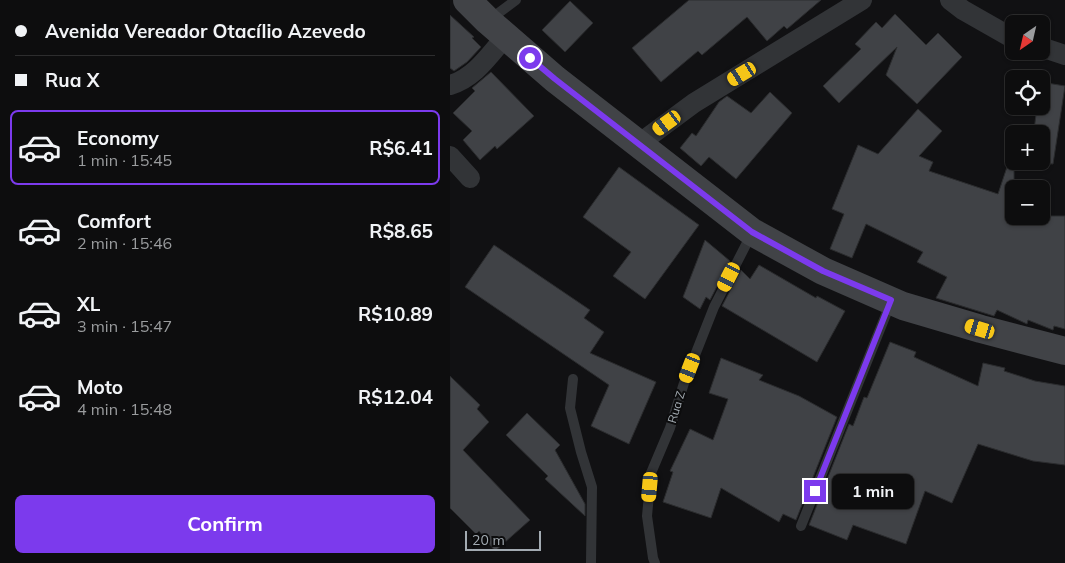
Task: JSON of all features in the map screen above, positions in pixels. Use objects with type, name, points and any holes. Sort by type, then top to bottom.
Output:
[{"type":"main road","points":[[467,0],[555,79],[640,143],[752,232],[823,271],[891,300],[972,326],[1065,351]]},
{"type":"street","points":[[640,143],[694,104],[862,0]]},
{"type":"street","points":[[950,0],[963,10],[1005,34]]},
{"type":"street","points":[[450,85],[475,71],[497,28]]},
{"type":"street","points":[[1050,50],[1065,55]]},
{"type":"street","points":[[450,156],[470,178]]},
{"type":"lane","points":[[497,28],[516,0]]},
{"type":"lane","name":"Rua Z","points":[[655,563],[652,558],[648,516],[651,473],[670,428],[684,383],[714,307],[752,232]]},
{"type":"lane","points":[[801,526],[891,300]]},
{"type":"lane","points":[[573,379],[570,408],[592,487],[591,563]]},
{"type":"building","points":[[689,0],[821,0],[787,29],[784,26],[767,41],[747,17],[702,55],[698,51],[661,82],[632,48]]},
{"type":"building","points":[[570,1],[593,23],[565,52],[542,30]]},
{"type":"building","points":[[895,14],[926,45],[938,33],[962,57],[917,104],[886,75],[897,47],[839,103],[823,86],[861,49],[855,44],[876,22],[882,28]]},
{"type":"building","points":[[450,15],[474,37],[472,38],[481,47],[467,62],[454,71],[450,68]]},
{"type":"building","points":[[491,72],[534,116],[497,149],[495,146],[480,160],[463,140],[472,131],[453,113],[475,91],[472,88]]},
{"type":"building","points":[[1050,84],[1065,86],[1053,164],[1050,164],[1050,125],[1035,125],[1036,115],[1050,115]]},
{"type":"building","points":[[770,92],[792,113],[736,179],[709,157],[701,166],[680,148],[692,133],[696,136],[719,102],[727,96],[751,113]]},
{"type":"building","points":[[918,109],[942,131],[919,156],[933,162],[929,171],[998,194],[1006,170],[1014,170],[1014,180],[1005,180],[1005,225],[1050,225],[1050,216],[1065,216],[1065,329],[1054,326],[1053,330],[1028,320],[1027,324],[997,310],[994,316],[936,298],[947,277],[917,262],[923,252],[866,224],[852,258],[830,249],[844,214],[832,209],[858,145],[878,154]]},
{"type":"building","points":[[619,167],[699,225],[645,299],[613,276],[631,252],[583,217]]},
{"type":"building","points":[[705,240],[730,261],[710,300],[706,297],[700,309],[683,297]]},
{"type":"building","points":[[494,245],[590,310],[584,318],[604,332],[590,353],[656,382],[629,444],[591,426],[609,385],[465,287]]},
{"type":"building","points":[[759,265],[816,298],[817,296],[845,311],[817,362],[722,306],[741,270],[750,279]]},
{"type":"building","points":[[890,342],[916,352],[914,357],[978,386],[983,363],[1005,368],[1004,371],[1035,381],[1065,386],[1065,465],[1033,461],[978,444],[952,503],[925,491],[906,544],[853,525],[847,540],[809,525],[849,424],[853,426],[864,397],[867,398]]},
{"type":"building","points":[[721,358],[763,375],[759,380],[799,396],[837,417],[796,520],[783,514],[779,522],[721,488],[711,518],[663,502],[673,472],[670,471],[690,429],[713,440],[728,399],[709,393]]},
{"type":"building","points":[[450,376],[480,405],[477,409],[489,422],[463,450],[530,520],[495,551],[479,531],[476,534],[450,508]]},
{"type":"building","points":[[527,413],[560,445],[555,450],[585,504],[585,516],[545,479],[548,476],[506,435]]},
{"type":"route","points":[[530,58],[752,232],[823,271],[891,300],[815,491]]}]
